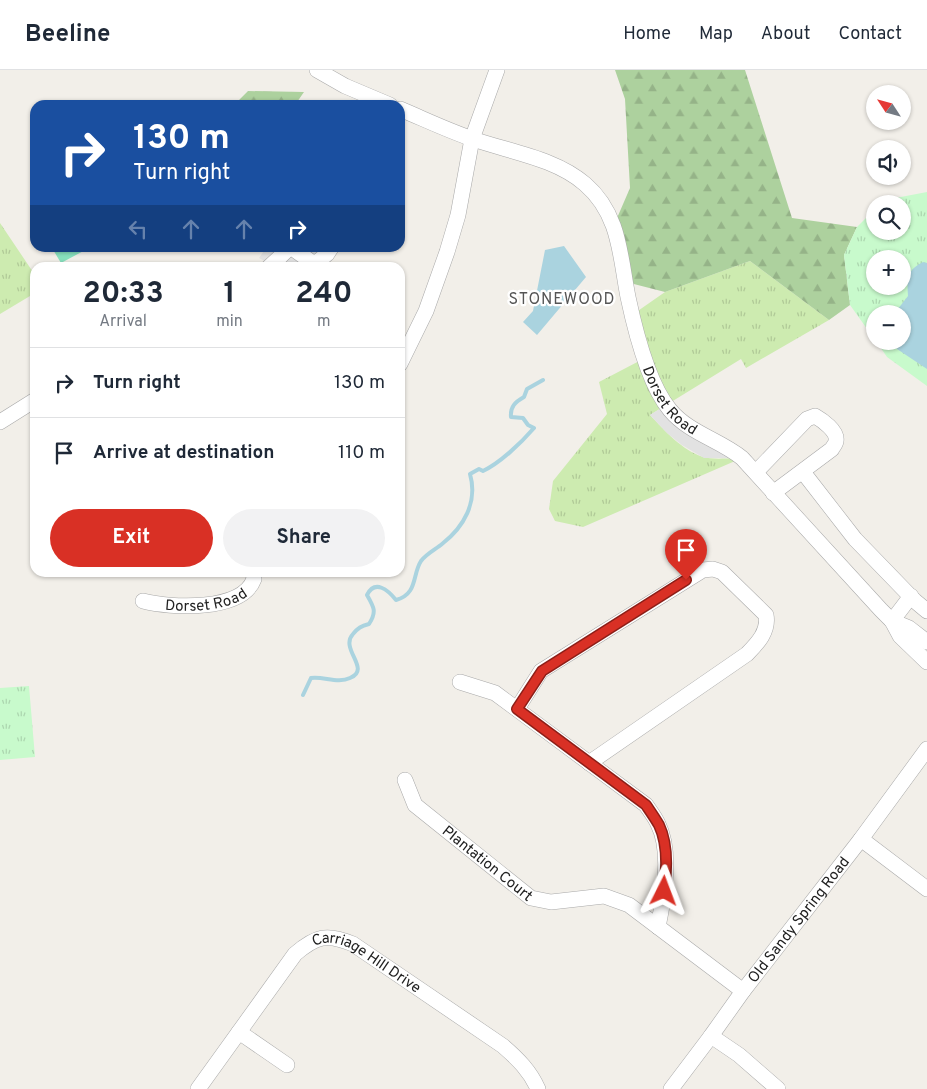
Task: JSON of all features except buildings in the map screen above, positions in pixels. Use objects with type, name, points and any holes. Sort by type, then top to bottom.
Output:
[{"type":"street","points":[[317,70],[376,100]]},
{"type":"street","points":[[405,354],[426,311],[447,252],[458,215],[472,139],[497,70]]},
{"type":"street","name":"Dorset Road","points":[[405,111],[472,139],[528,156],[565,170],[584,183],[599,198],[614,225],[620,247],[628,297],[639,338],[653,378],[666,404],[683,422],[699,433],[735,452],[756,472],[773,494],[892,621],[909,628],[927,642]]},
{"type":"street","points":[[275,262],[286,252]]},
{"type":"street","points":[[296,252],[313,262]]},
{"type":"street","points":[[317,262],[328,252]]},
{"type":"street","points":[[0,422],[30,403]]},
{"type":"street","points":[[756,472],[807,419],[815,416],[824,422],[835,434],[836,441],[832,449],[773,494]]},
{"type":"street","points":[[803,472],[855,539],[927,610]]},
{"type":"street","points":[[517,709],[542,671],[702,570],[713,568],[722,572],[766,615],[768,624],[755,646],[589,763]]},
{"type":"street","name":"Dorset Road","points":[[143,601],[178,607],[213,604],[236,596],[247,589],[254,577]]},
{"type":"street","points":[[911,596],[892,621],[900,636],[927,662]]},
{"type":"street","points":[[460,682],[495,693],[646,805],[659,826],[665,850],[666,878],[658,927]]},
{"type":"street","name":"Old Sandy Spring Road","points":[[670,1089],[861,839],[927,749]]},
{"type":"street","name":"Plantation Court","points":[[404,780],[415,805],[531,898],[551,902],[604,896],[629,905],[743,992]]},
{"type":"street","points":[[861,839],[927,889]]},
{"type":"street","name":"Carriage Hill Drive","points":[[198,1089],[295,954],[313,941],[324,937],[334,937],[354,944],[504,1046],[528,1071],[538,1089]]},
{"type":"street","points":[[239,1032],[287,1066]]},
{"type":"street","points":[[711,1036],[739,1055],[778,1089]]},
{"type":"green space","points":[[615,70],[745,70],[792,218],[857,227],[844,255],[850,305],[829,320],[750,261],[665,292],[626,282],[614,225],[630,188],[625,99]]},
{"type":"green space","points":[[248,91],[304,92],[298,100],[239,100]]},
{"type":"green space","points":[[927,192],[927,386],[887,357],[882,350],[911,350],[911,305],[866,305],[866,327],[850,305],[844,255],[857,227],[866,218],[866,240],[911,240],[911,195]]},
{"type":"green space","points":[[0,223],[30,268],[30,296],[0,314]]},
{"type":"green space","points":[[54,252],[82,252],[63,262],[60,262]]},
{"type":"green space","points":[[750,261],[829,320],[746,368],[741,359],[650,415],[674,439],[695,454],[711,458],[742,458],[583,527],[555,521],[549,509],[553,481],[607,414],[599,382],[645,358],[632,315],[665,292]]},
{"type":"green space","points":[[29,686],[35,757],[0,760],[0,688]]},
{"type":"shaded area","points":[[263,252],[325,252],[321,262],[267,262],[259,258]]},
{"type":"shaded area","points":[[666,405],[742,458],[704,458],[682,445],[667,433],[650,415]]},
{"type":"water","points":[[564,246],[586,277],[537,335],[523,322],[533,311],[545,250]]},
{"type":"water","points":[[923,262],[927,263],[927,369],[898,350],[911,350],[911,305],[901,305],[908,295],[911,295],[911,272],[917,265]]},
{"type":"waterway","points":[[303,695],[311,678],[345,680],[356,674],[358,669],[350,646],[350,640],[358,629],[369,624],[373,616],[373,606],[367,595],[370,590],[378,587],[382,588],[396,600],[408,593],[421,561],[450,537],[463,522],[472,494],[470,474],[479,469],[483,471],[503,458],[534,428],[528,425],[523,418],[511,417],[511,410],[524,397],[527,389],[543,380]]},
{"type":"district","name":"STONEWOOD","points":[[562,298]]},
{"type":"route","points":[[664,891],[666,878],[665,850],[659,826],[646,805],[517,709],[542,671],[686,580]]}]
